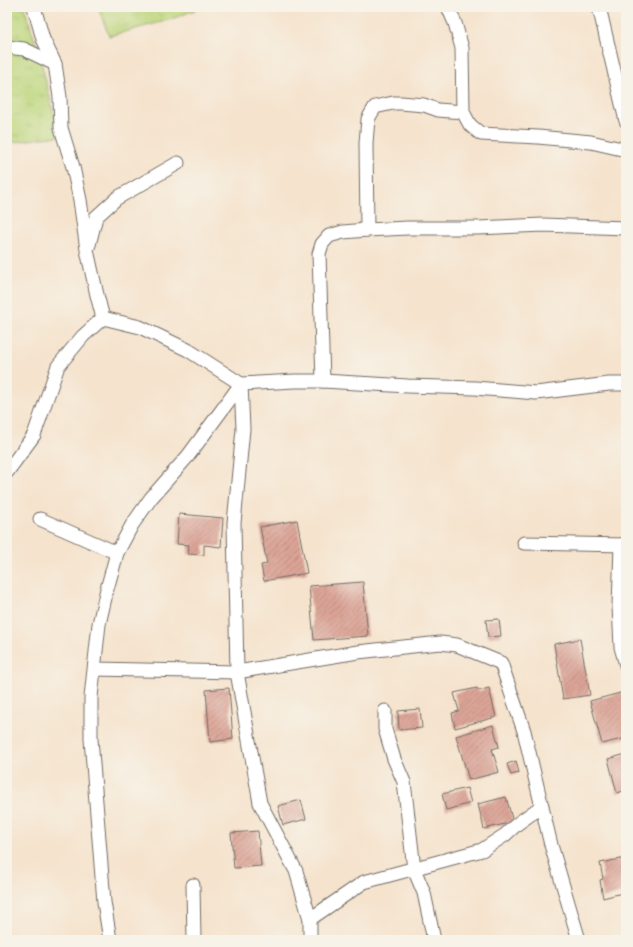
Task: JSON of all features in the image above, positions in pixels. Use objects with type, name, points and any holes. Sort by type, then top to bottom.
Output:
[{"type":"street","points":[[34,7],[43,39],[55,64],[60,97],[61,128],[73,167],[80,200],[87,250],[103,318]]},
{"type":"street","points":[[448,7],[455,23],[462,48],[463,112],[470,125],[481,134],[538,136],[591,142],[626,150]]},
{"type":"street","points":[[599,7],[626,121]]},
{"type":"street","points":[[7,47],[24,49],[55,64]]},
{"type":"street","points":[[367,230],[366,143],[368,119],[375,107],[393,103],[402,103],[424,105],[438,110],[463,112]]},
{"type":"street","points":[[87,250],[96,217],[117,198],[178,162]]},
{"type":"street","points":[[323,381],[319,254],[322,244],[329,236],[343,232],[408,228],[478,228],[543,225],[626,228]]},
{"type":"street","points":[[103,318],[140,327],[188,350],[240,384],[323,381],[475,388],[536,393],[609,384],[626,384]]},
{"type":"street","points":[[7,472],[34,435],[58,366],[83,336],[103,318]]},
{"type":"street","points":[[110,940],[103,895],[91,739],[91,697],[99,624],[107,589],[117,553],[132,525],[151,498],[188,456],[240,384]]},
{"type":"street","points":[[240,384],[243,429],[234,523],[237,672],[260,803],[296,871],[310,919],[310,940]]},
{"type":"street","points":[[40,519],[117,553]]},
{"type":"street","points":[[524,543],[623,545],[618,606],[621,647],[626,665]]},
{"type":"street","points":[[95,669],[237,672],[358,652],[440,643],[457,645],[501,663],[524,730],[551,845],[579,940]]},
{"type":"street","points":[[385,711],[385,729],[394,758],[404,782],[414,869],[424,894],[434,940]]},
{"type":"street","points":[[310,919],[364,882],[482,850],[505,835],[517,824],[542,806]]},
{"type":"street","points":[[193,885],[194,940]]},
{"type":"green space","points":[[7,7],[24,7],[39,53],[59,136],[7,143]]},
{"type":"green space","points":[[98,7],[197,7],[195,10],[169,20],[109,36]]},
{"type":"building","points":[[179,514],[223,518],[221,547],[204,545],[204,555],[188,554],[189,545],[177,544]]},
{"type":"building","points":[[297,520],[307,573],[264,581],[261,565],[267,564],[260,527]]},
{"type":"building","points":[[363,582],[368,636],[314,640],[309,586]]},
{"type":"building","points":[[499,619],[501,636],[488,637],[486,620]]},
{"type":"building","points":[[580,639],[590,695],[563,699],[554,644]]},
{"type":"building","points":[[229,688],[233,739],[210,742],[206,690]]},
{"type":"building","points":[[477,688],[478,691],[489,688],[496,717],[455,728],[452,713],[459,711],[454,693]]},
{"type":"building","points":[[624,692],[626,698],[626,738],[602,744],[590,701]]},
{"type":"building","points":[[420,709],[422,728],[399,730],[398,711]]},
{"type":"building","points":[[493,725],[499,747],[492,749],[499,772],[469,780],[456,736]]},
{"type":"building","points":[[626,754],[626,790],[617,793],[608,759]]},
{"type":"building","points":[[516,761],[519,773],[511,775],[507,764]]},
{"type":"building","points":[[467,788],[471,803],[446,810],[442,794]]},
{"type":"building","points":[[506,797],[513,822],[484,829],[478,804]]},
{"type":"building","points":[[301,800],[306,819],[283,825],[278,806]]},
{"type":"building","points":[[258,831],[261,866],[234,868],[231,833]]},
{"type":"building","points":[[626,858],[626,892],[603,898],[600,880],[603,879],[600,863]]}]
